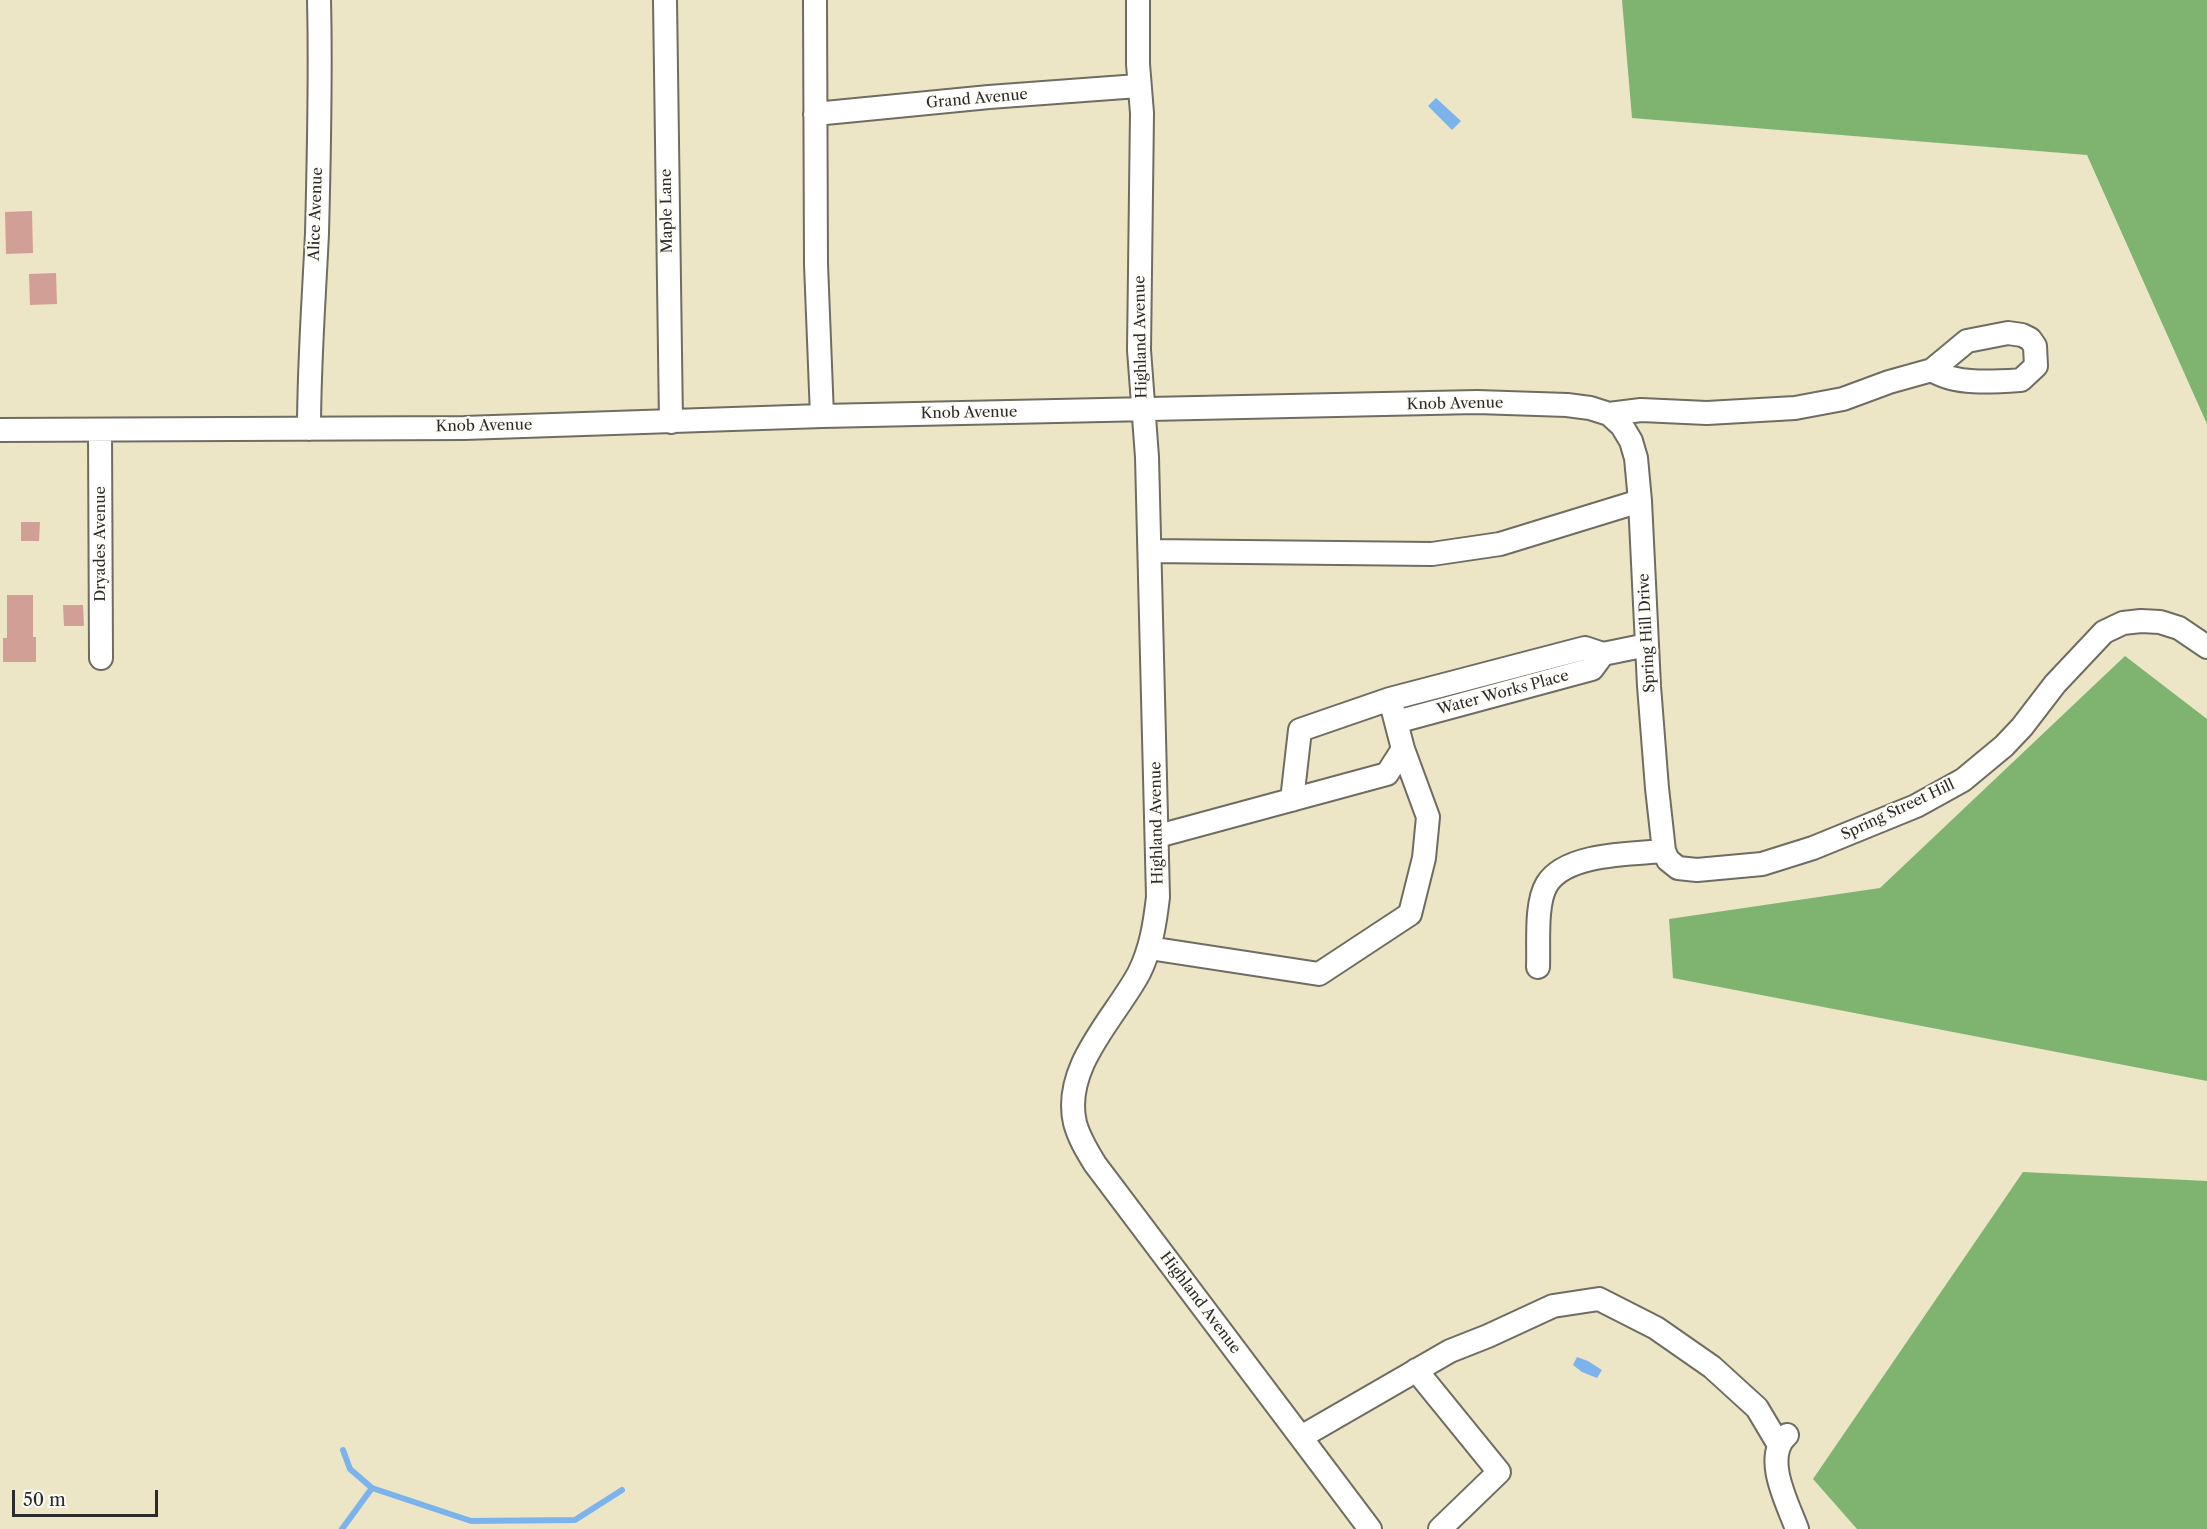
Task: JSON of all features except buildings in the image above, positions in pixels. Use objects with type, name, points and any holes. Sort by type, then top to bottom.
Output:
[{"type":"street","name":"Alice Avenue","points":[[309,429],[309,361],[320,106],[319,0]]},
{"type":"street","name":"Maple Lane","points":[[665,0],[671,422]]},
{"type":"street","points":[[815,0],[816,264],[822,416]]},
{"type":"street","name":"Highland Avenue","points":[[1138,0],[1138,86],[1142,113],[1139,350],[1147,456],[1158,897],[1149,948],[1139,972],[1085,1061],[1077,1081],[1073,1101],[1075,1122],[1082,1142],[1095,1164],[1371,1529]]},
{"type":"street","name":"Grand Avenue","points":[[815,114],[989,97],[1138,86]]},
{"type":"street","name":"Knob Avenue","points":[[0,430],[464,428],[822,416],[1477,402],[1568,405],[1609,414],[1641,410],[1707,413],[1796,408],[1843,399],[1889,382],[1932,370]]},
{"type":"street","name":"Spring Hill Drive","points":[[1609,414],[1622,426],[1631,441],[1636,458],[1657,788],[1666,855]]},
{"type":"street","name":"Dryades Avenue","points":[[100,430],[101,658]]},
{"type":"street","points":[[1150,551],[1432,554],[1500,544],[1640,501]]},
{"type":"street","name":"Spring Street Hill","points":[[1666,855],[1678,868],[1696,870],[1762,864],[1813,848],[1916,806],[1963,780],[2004,746],[2022,727],[2055,684],[2104,632],[2123,623],[2160,622],[2179,628],[2207,647]]},
{"type":"street","name":"Water Works Place","points":[[1292,800],[1300,730],[1390,699],[1585,648],[1604,654],[1647,645]]},
{"type":"street","name":"Water Works Place","points":[[1396,722],[1592,669],[1604,654]]},
{"type":"street","points":[[1149,948],[1319,974],[1410,914],[1424,858],[1428,817],[1403,749],[1390,699]]},
{"type":"street","points":[[1158,836],[1387,774],[1403,749]]},
{"type":"street","points":[[1538,967],[1540,904],[1546,885],[1556,874],[1594,858],[1666,855]]},
{"type":"street","points":[[1301,1437],[1450,1351],[1553,1306],[1599,1299],[1656,1328],[1712,1366],[1757,1408],[1783,1440],[1776,1460],[1776,1472],[1797,1529]]},
{"type":"street","points":[[1416,1370],[1499,1472],[1440,1529]]},
{"type":"green space","points":[[1622,0],[2207,0],[2207,424],[2087,155],[1632,118]]},
{"type":"green space","points":[[2125,656],[2207,719],[2207,1081],[1673,978],[1669,919],[1880,888]]},
{"type":"green space","points":[[2023,1172],[2207,1181],[2207,1529],[1857,1529],[1813,1479]]},
{"type":"water","points":[[1436,98],[1461,121],[1452,130],[1428,106]]},
{"type":"water","points":[[1577,1357],[1602,1370],[1597,1378],[1582,1372],[1573,1365]]},
{"type":"waterway","points":[[342,1529],[372,1488],[350,1469],[343,1450]]},
{"type":"waterway","points":[[372,1488],[471,1521],[575,1520],[622,1490]]}]
